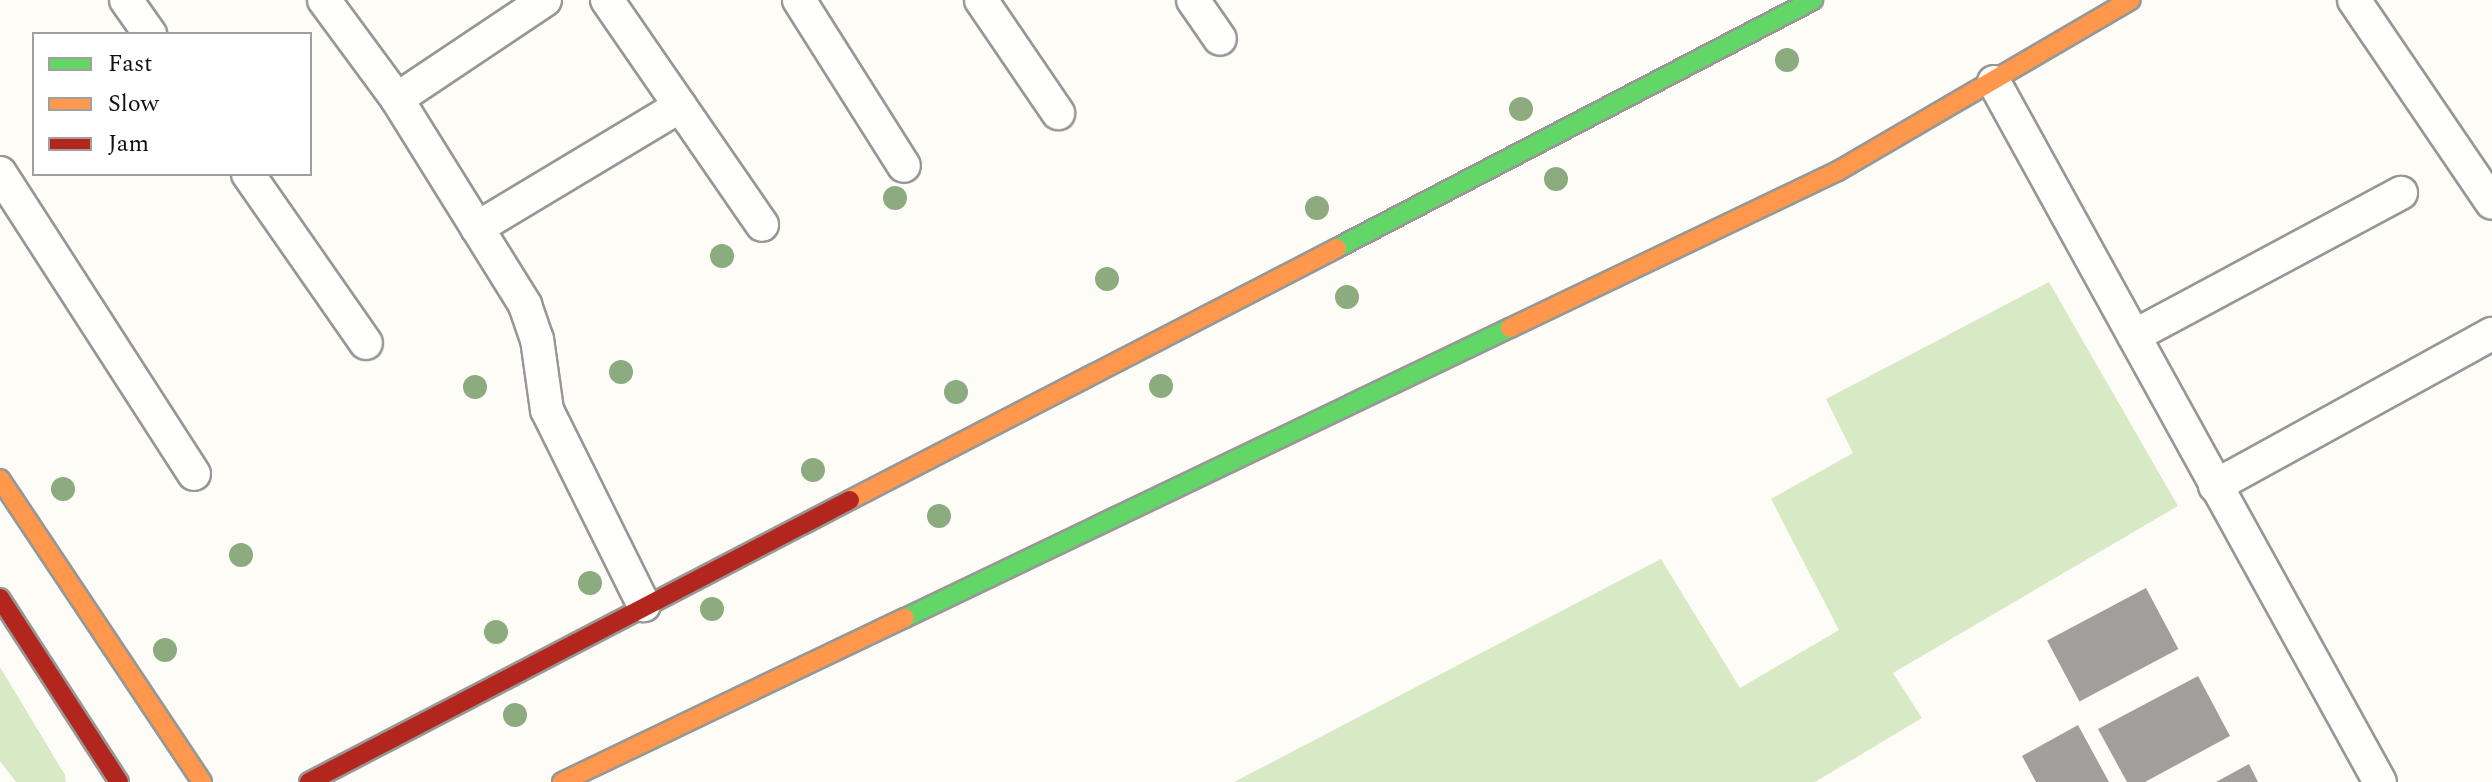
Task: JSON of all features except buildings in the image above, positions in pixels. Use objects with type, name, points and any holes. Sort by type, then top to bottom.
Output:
[{"type":"street","points":[[126,0],[149,32]]},
{"type":"street","points":[[324,0],[397,99],[525,305],[547,410],[644,605]]},
{"type":"street","points":[[397,99],[545,0]]},
{"type":"street","points":[[607,0],[762,225]]},
{"type":"street","points":[[799,0],[904,166]]},
{"type":"street","points":[[981,0],[1058,113]]},
{"type":"street","points":[[1193,0],[1220,39]]},
{"type":"street","points":[[309,782],[644,605],[1813,0]]},
{"type":"street","points":[[562,782],[1838,171],[2131,0]]},
{"type":"street","points":[[2354,0],[2492,203]]},
{"type":"street","points":[[1994,82],[2380,782]]},
{"type":"street","points":[[477,228],[680,106]]},
{"type":"street","points":[[0,173],[194,474]]},
{"type":"street","points":[[249,176],[366,343]]},
{"type":"street","points":[[2134,336],[2401,193]]},
{"type":"street","points":[[2215,486],[2492,334]]},
{"type":"street","points":[[0,479],[202,782]]},
{"type":"street","points":[[0,598],[119,782]]},
{"type":"green space","points":[[2049,282],[2178,506],[1893,673],[1922,718],[1815,782],[1234,782],[1661,559],[1740,688],[1839,630],[1771,499],[1853,453],[1826,399]]},
{"type":"green space","points":[[0,667],[65,775],[66,782],[16,782],[0,761]]},
{"type":"traffic: fast","points":[[1337,248],[1813,0]]},
{"type":"traffic: fast","points":[[905,618],[1510,328]]},
{"type":"traffic: slow","points":[[1510,328],[1838,171],[2131,0]]},
{"type":"traffic: slow","points":[[850,500],[1337,248]]},
{"type":"traffic: slow","points":[[0,479],[202,782]]},
{"type":"traffic: slow","points":[[562,782],[905,618]]},
{"type":"traffic: jam","points":[[309,782],[850,500]]},
{"type":"traffic: jam","points":[[0,598],[119,782]]}]
